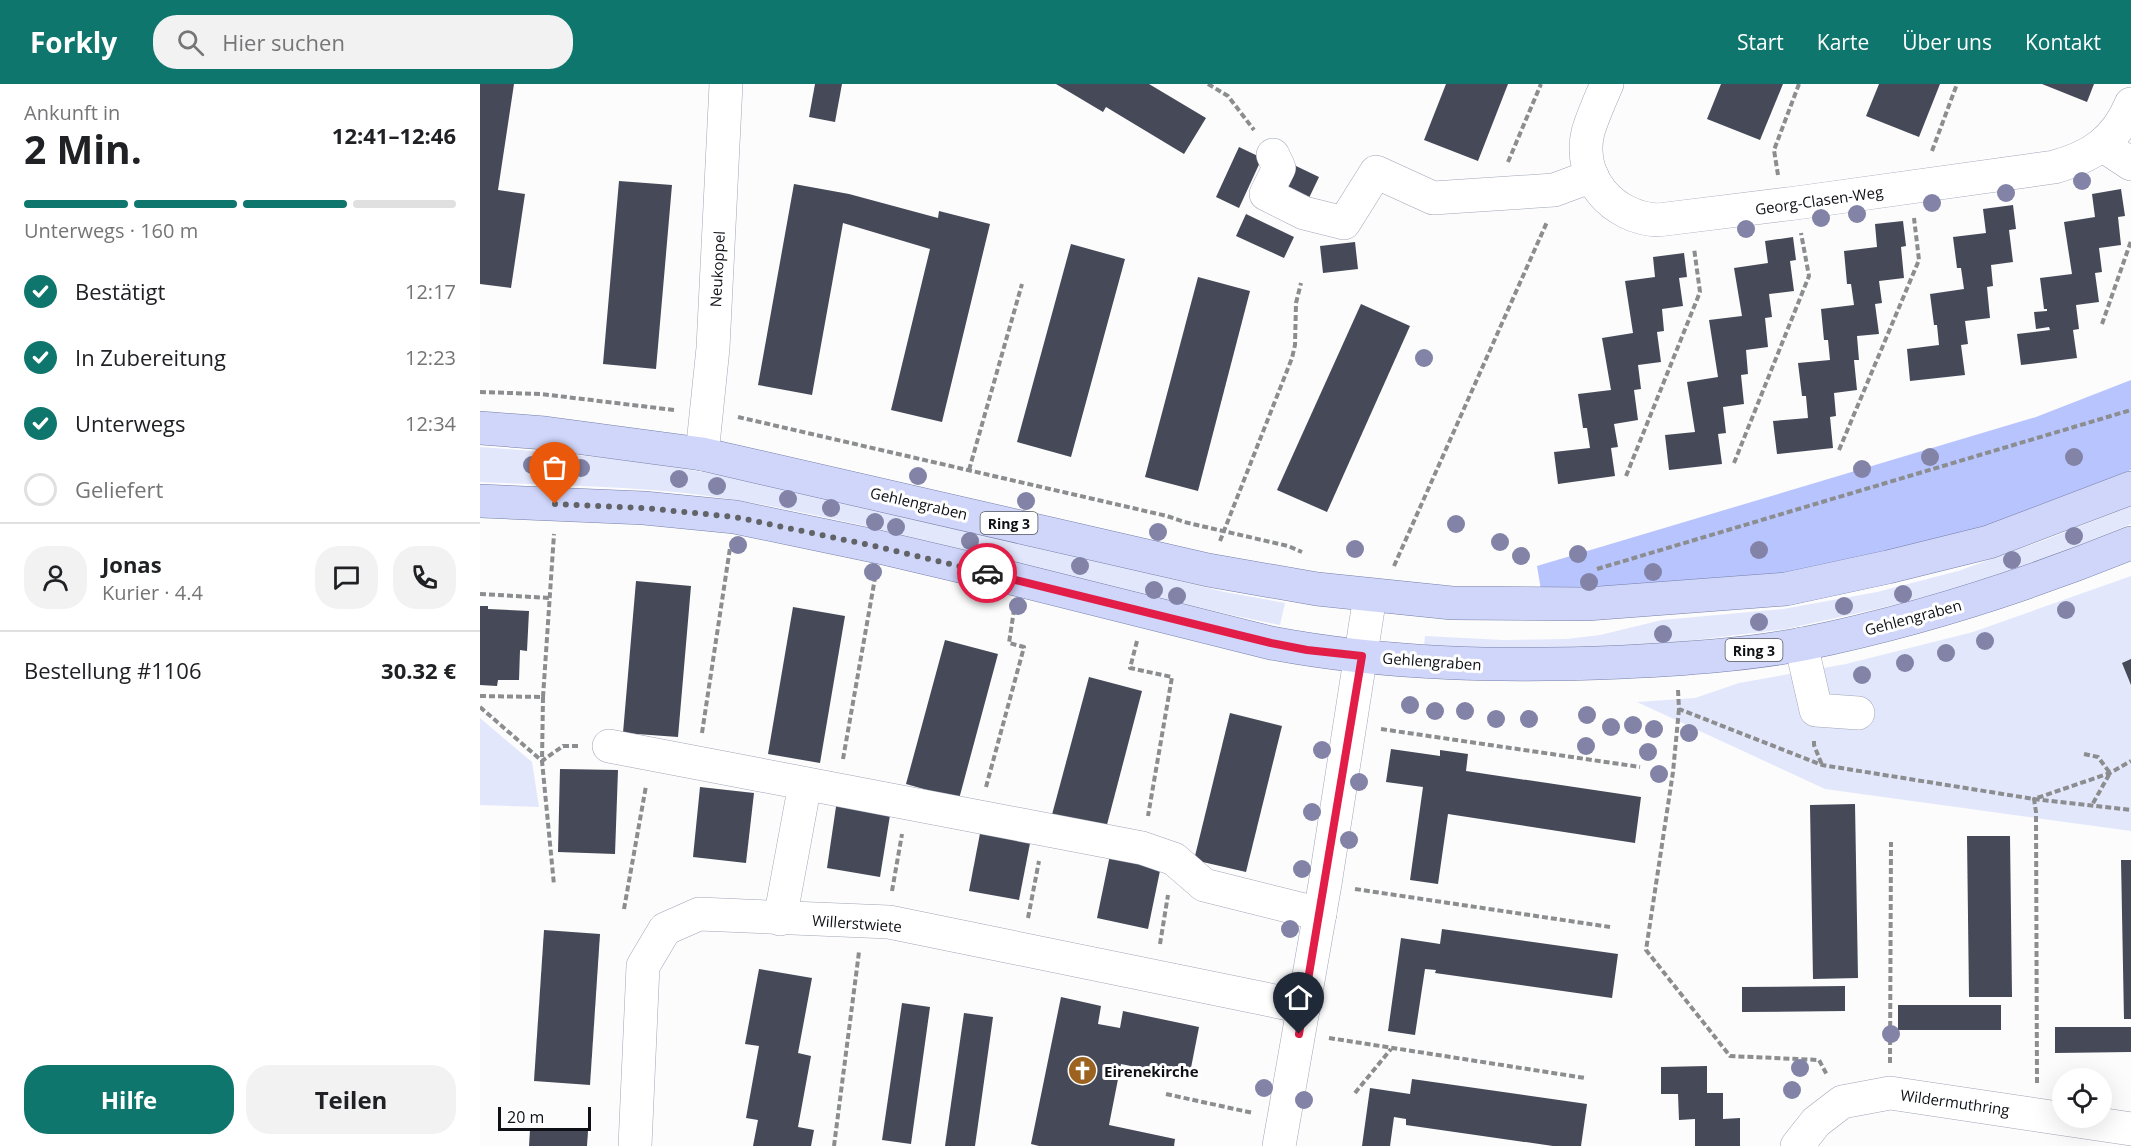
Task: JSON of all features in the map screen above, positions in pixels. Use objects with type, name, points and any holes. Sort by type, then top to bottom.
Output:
[{"type":"main road","name":"Gehlengraben","points":[[480,428],[545,433],[702,454],[1208,570],[1317,589],[1452,603],[1587,604],[1786,589],[1989,542],[2131,488]]},
{"type":"main road","name":"Gehlengraben","points":[[480,501],[644,508],[735,517],[879,547],[1307,650],[1503,665],[1678,659],[1801,644],[1885,625],[1968,602],[2061,571],[2131,543]]},
{"type":"street","name":"Neukoppel","points":[[702,454],[713,348],[726,84]]},
{"type":"street","name":"Georg-Clasen-Weg","points":[[1606,84],[1587,138],[1587,160],[1592,176],[1610,202],[1627,213],[1647,219],[1690,217],[2054,167],[2088,155],[2102,145],[2120,125],[2131,104]]},
{"type":"street","points":[[2102,145],[2131,164]]},
{"type":"street","points":[[1273,155],[1279,168],[1266,194],[1304,213],[1344,223],[1376,172],[1433,198],[1554,190],[1592,176]]},
{"type":"street","points":[[1281,1132],[1302,1020],[1370,596]]},
{"type":"street","points":[[1801,644],[1816,710],[1858,714]]},
{"type":"street","points":[[609,746],[1142,848],[1174,859],[1204,885],[1322,899]]},
{"type":"street","points":[[780,919],[805,784]]},
{"type":"street","name":"Willerstwiete","points":[[634,1146],[642,966],[665,929],[699,914],[889,922],[979,939],[1302,1020]]},
{"type":"street","name":"Wildermuthring","points":[[1797,1146],[1816,1122],[1842,1102],[1890,1093],[2131,1129]]},
{"type":"path","points":[[1208,84],[1228,96],[1273,155]]},
{"type":"path","points":[[1734,463],[1809,276],[1774,150],[1799,84]]},
{"type":"path","points":[[1839,450],[1919,260],[1923,186],[1932,152],[1957,84]]},
{"type":"path","points":[[1404,570],[1393,570],[1546,225],[1554,190]]},
{"type":"path","points":[[1626,476],[1700,292],[1690,217]]},
{"type":"path","points":[[2102,324],[2131,241]]},
{"type":"path","points":[[1229,517],[1292,358],[1295,345],[1296,303],[1301,283]]},
{"type":"path","points":[[969,470],[1022,284]]},
{"type":"path","points":[[480,392],[541,394],[737,417],[1167,516],[1288,546],[1305,553]]},
{"type":"path","points":[[1590,571],[2131,410]]},
{"type":"path","points":[[554,885],[542,761],[543,698],[555,504]]},
{"type":"path","points":[[701,740],[735,517]]},
{"type":"path","points":[[843,759],[872,600],[879,547]]},
{"type":"path","points":[[988,773],[1024,647],[1009,643],[1019,580]]},
{"type":"path","points":[[480,594],[550,598]]},
{"type":"path","points":[[1144,611],[1130,668],[1172,677],[1148,820]]},
{"type":"path","points":[[1678,659],[1679,709],[1673,772],[1646,950],[1730,1056],[1819,1060],[1842,1102]]},
{"type":"path","points":[[480,696],[543,698]]},
{"type":"path","points":[[480,706],[542,761]]},
{"type":"path","points":[[1679,709],[1822,765],[2034,799],[2131,810]]},
{"type":"path","points":[[1350,724],[1640,767]]},
{"type":"path","points":[[542,761],[563,746],[609,746]]},
{"type":"path","points":[[2084,754],[2098,757],[2110,773]]},
{"type":"path","points":[[2034,799],[2110,773],[2131,761]]},
{"type":"path","points":[[2092,805],[2110,773]]},
{"type":"path","points":[[624,909],[646,785]]},
{"type":"path","points":[[2034,799],[2036,812],[2037,1114]]},
{"type":"path","points":[[891,897],[902,831]]},
{"type":"path","points":[[1890,1093],[1891,842]]},
{"type":"path","points":[[1027,924],[1040,860]]},
{"type":"path","points":[[1158,952],[1169,890]]},
{"type":"path","points":[[1322,899],[1610,927]]},
{"type":"path","points":[[834,1146],[862,921]]},
{"type":"path","points":[[1302,1020],[1391,1048],[1585,1078]]},
{"type":"path","points":[[1355,1093],[1391,1048]]},
{"type":"path","points":[[1166,1094],[1281,1132]]},
{"type":"shaded area","points":[[2131,380],[2131,470],[1985,528],[1785,578],[1541,590],[1537,566],[2036,417]]},
{"type":"shaded area","points":[[480,447],[674,467],[768,484],[899,512],[1225,592],[1285,603],[1280,625],[1144,595],[873,528],[737,500],[641,489],[480,482]]},
{"type":"shaded area","points":[[2131,506],[2131,524],[2055,555],[1963,587],[1786,629],[1638,647],[1503,651],[1424,645],[1425,636],[1503,640],[1566,639],[1600,635],[1662,620],[1783,609],[1877,592],[1958,571]]},
{"type":"shaded area","points":[[2131,576],[2131,831],[1825,789],[1637,702],[1695,698],[1739,683],[1846,664],[1973,632]]},
{"type":"shaded area","points":[[480,718],[532,762],[539,807],[480,805]]},
{"type":"building","points":[[480,84],[514,84],[498,190],[525,194],[511,288],[480,284]]},
{"type":"building","points":[[815,84],[842,84],[835,122],[809,117]]},
{"type":"building","points":[[1056,84],[1149,84],[1206,118],[1184,154],[1106,107],[1103,112]]},
{"type":"building","points":[[1446,84],[1508,84],[1478,161],[1424,140]]},
{"type":"building","points":[[1721,84],[1783,84],[1760,140],[1707,119]]},
{"type":"building","points":[[1879,84],[1940,84],[1919,137],[1866,116]]},
{"type":"building","points":[[2042,84],[2094,84],[2087,102]]},
{"type":"building","points":[[1239,147],[1262,158],[1239,208],[1216,197]]},
{"type":"building","points":[[1296,166],[1319,177],[1308,200],[1285,189]]},
{"type":"building","points":[[619,181],[672,185],[656,369],[603,364]]},
{"type":"building","points":[[794,184],[849,194],[938,218],[939,211],[990,224],[942,422],[891,410],[930,249],[843,223],[812,395],[758,385]]},
{"type":"building","points":[[2121,189],[2125,216],[2118,217],[2121,245],[2099,248],[2102,272],[2095,273],[2099,302],[2076,305],[2079,329],[2073,330],[2077,358],[2021,365],[2017,334],[2050,330],[2049,327],[2036,329],[2034,312],[2047,311],[2044,309],[2040,278],[2072,274],[2064,222],[2095,217],[2092,194]]},
{"type":"building","points":[[2013,205],[2016,229],[2009,230],[2013,262],[1991,265],[1993,286],[1987,287],[1990,318],[1965,321],[1968,344],[1961,345],[1965,375],[1910,381],[1907,349],[1939,345],[1930,294],[1964,289],[1961,268],[1957,268],[1953,237],[1986,233],[1983,209]]},
{"type":"building","points":[[1246,214],[1294,237],[1284,258],[1236,236]]},
{"type":"building","points":[[1903,221],[1906,246],[1901,247],[1904,278],[1879,281],[1882,303],[1875,304],[1879,334],[1857,336],[1859,360],[1854,360],[1857,390],[1834,393],[1836,416],[1830,417],[1833,448],[1777,454],[1773,421],[1808,418],[1806,396],[1802,396],[1798,363],[1830,360],[1828,340],[1824,340],[1821,309],[1854,305],[1851,284],[1847,284],[1844,251],[1877,247],[1875,224]]},
{"type":"building","points":[[1793,237],[1796,260],[1790,261],[1794,291],[1769,294],[1772,317],[1765,318],[1768,347],[1746,350],[1748,374],[1741,375],[1744,404],[1723,407],[1726,433],[1718,434],[1722,464],[1669,470],[1665,435],[1695,432],[1687,382],[1718,377],[1709,320],[1742,316],[1734,268],[1768,263],[1765,241]]},
{"type":"building","points":[[1355,242],[1358,269],[1323,273],[1320,246]]},
{"type":"building","points":[[1071,244],[1125,259],[1071,457],[1017,442]]},
{"type":"building","points":[[1684,253],[1687,277],[1679,278],[1683,306],[1662,309],[1664,331],[1657,332],[1661,362],[1638,365],[1641,389],[1634,390],[1638,420],[1614,424],[1618,447],[1611,448],[1615,476],[1558,484],[1554,452],[1590,448],[1587,428],[1583,428],[1578,394],[1611,390],[1602,338],[1633,333],[1625,281],[1655,277],[1653,257]]},
{"type":"building","points":[[1198,277],[1250,291],[1198,491],[1145,477]]},
{"type":"building","points":[[1361,304],[1410,326],[1327,512],[1277,490]]},
{"type":"building","points":[[636,581],[691,586],[678,737],[623,733]]},
{"type":"building","points":[[480,606],[488,606],[488,609],[529,611],[527,651],[520,650],[519,680],[498,680],[497,686],[480,685]]},
{"type":"building","points":[[793,607],[845,616],[820,763],[768,754]]},
{"type":"building","points":[[945,640],[998,654],[959,799],[906,784]]},
{"type":"building","points":[[2131,659],[2131,685],[2122,663]]},
{"type":"building","points":[[1089,677],[1142,691],[1104,836],[1050,822]]},
{"type":"building","points":[[1230,713],[1282,726],[1246,872],[1194,860]]},
{"type":"building","points":[[1391,749],[1440,756],[1440,750],[1468,754],[1466,771],[1641,797],[1635,843],[1448,814],[1438,884],[1410,880],[1423,787],[1386,782]]},
{"type":"building","points":[[560,769],[618,770],[615,854],[558,852]]},
{"type":"building","points":[[700,787],[754,793],[746,863],[693,857]]},
{"type":"building","points":[[837,800],[891,809],[880,877],[827,868]]},
{"type":"building","points":[[1855,804],[1858,978],[1813,979],[1810,805]]},
{"type":"building","points":[[982,823],[1032,833],[1019,900],[969,891]]},
{"type":"building","points":[[1967,836],[2010,836],[2012,997],[1969,997]]},
{"type":"building","points":[[1111,850],[1162,861],[1148,929],[1097,918]]},
{"type":"building","points":[[2121,860],[2131,860],[2131,1019],[2124,1019]]},
{"type":"building","points":[[1442,929],[1618,954],[1612,998],[1435,973],[1436,970],[1425,969],[1415,1035],[1388,1031],[1401,938],[1440,944]]},
{"type":"building","points":[[544,930],[600,934],[590,1085],[534,1081]]},
{"type":"building","points":[[759,969],[812,978],[798,1053],[811,1056],[798,1127],[814,1130],[811,1146],[753,1146],[758,1120],[746,1118],[759,1046],[745,1044]]},
{"type":"building","points":[[1845,986],[1845,1011],[1742,1012],[1742,987]]},
{"type":"building","name":"Eirenekirche","points":[[1061,997],[1101,1006],[1098,1024],[1120,1028],[1123,1011],[1199,1027],[1189,1078],[1121,1064],[1109,1125],[1175,1139],[1174,1146],[1039,1146],[1031,1144]]},
{"type":"building","points":[[902,1003],[930,1007],[911,1144],[882,1140]]},
{"type":"building","points":[[1898,1005],[2001,1005],[2001,1030],[1898,1030]]},
{"type":"building","points":[[964,1013],[993,1017],[975,1146],[945,1146]]},
{"type":"building","points":[[2055,1027],[2131,1027],[2131,1052],[2055,1053]]},
{"type":"building","points":[[1707,1066],[1707,1093],[1723,1093],[1723,1119],[1740,1118],[1740,1146],[1695,1146],[1695,1119],[1679,1120],[1678,1094],[1661,1094],[1661,1067]]},
{"type":"building","points":[[1412,1079],[1587,1104],[1581,1146],[1553,1146],[1406,1125],[1406,1119],[1394,1117],[1390,1146],[1362,1146],[1370,1088],[1410,1094]]},
{"type":"building","points":[[530,1130],[588,1131],[587,1146],[529,1146]]},
{"type":"way so far","points":[[555,504],[644,508],[735,517],[879,547],[987,573]]},
{"type":"place","name":"Eirenekirche","points":[[1083,1071]]},
{"type":"route","points":[[987,573],[1271,643],[1307,650],[1362,656],[1299,1034]]}]
